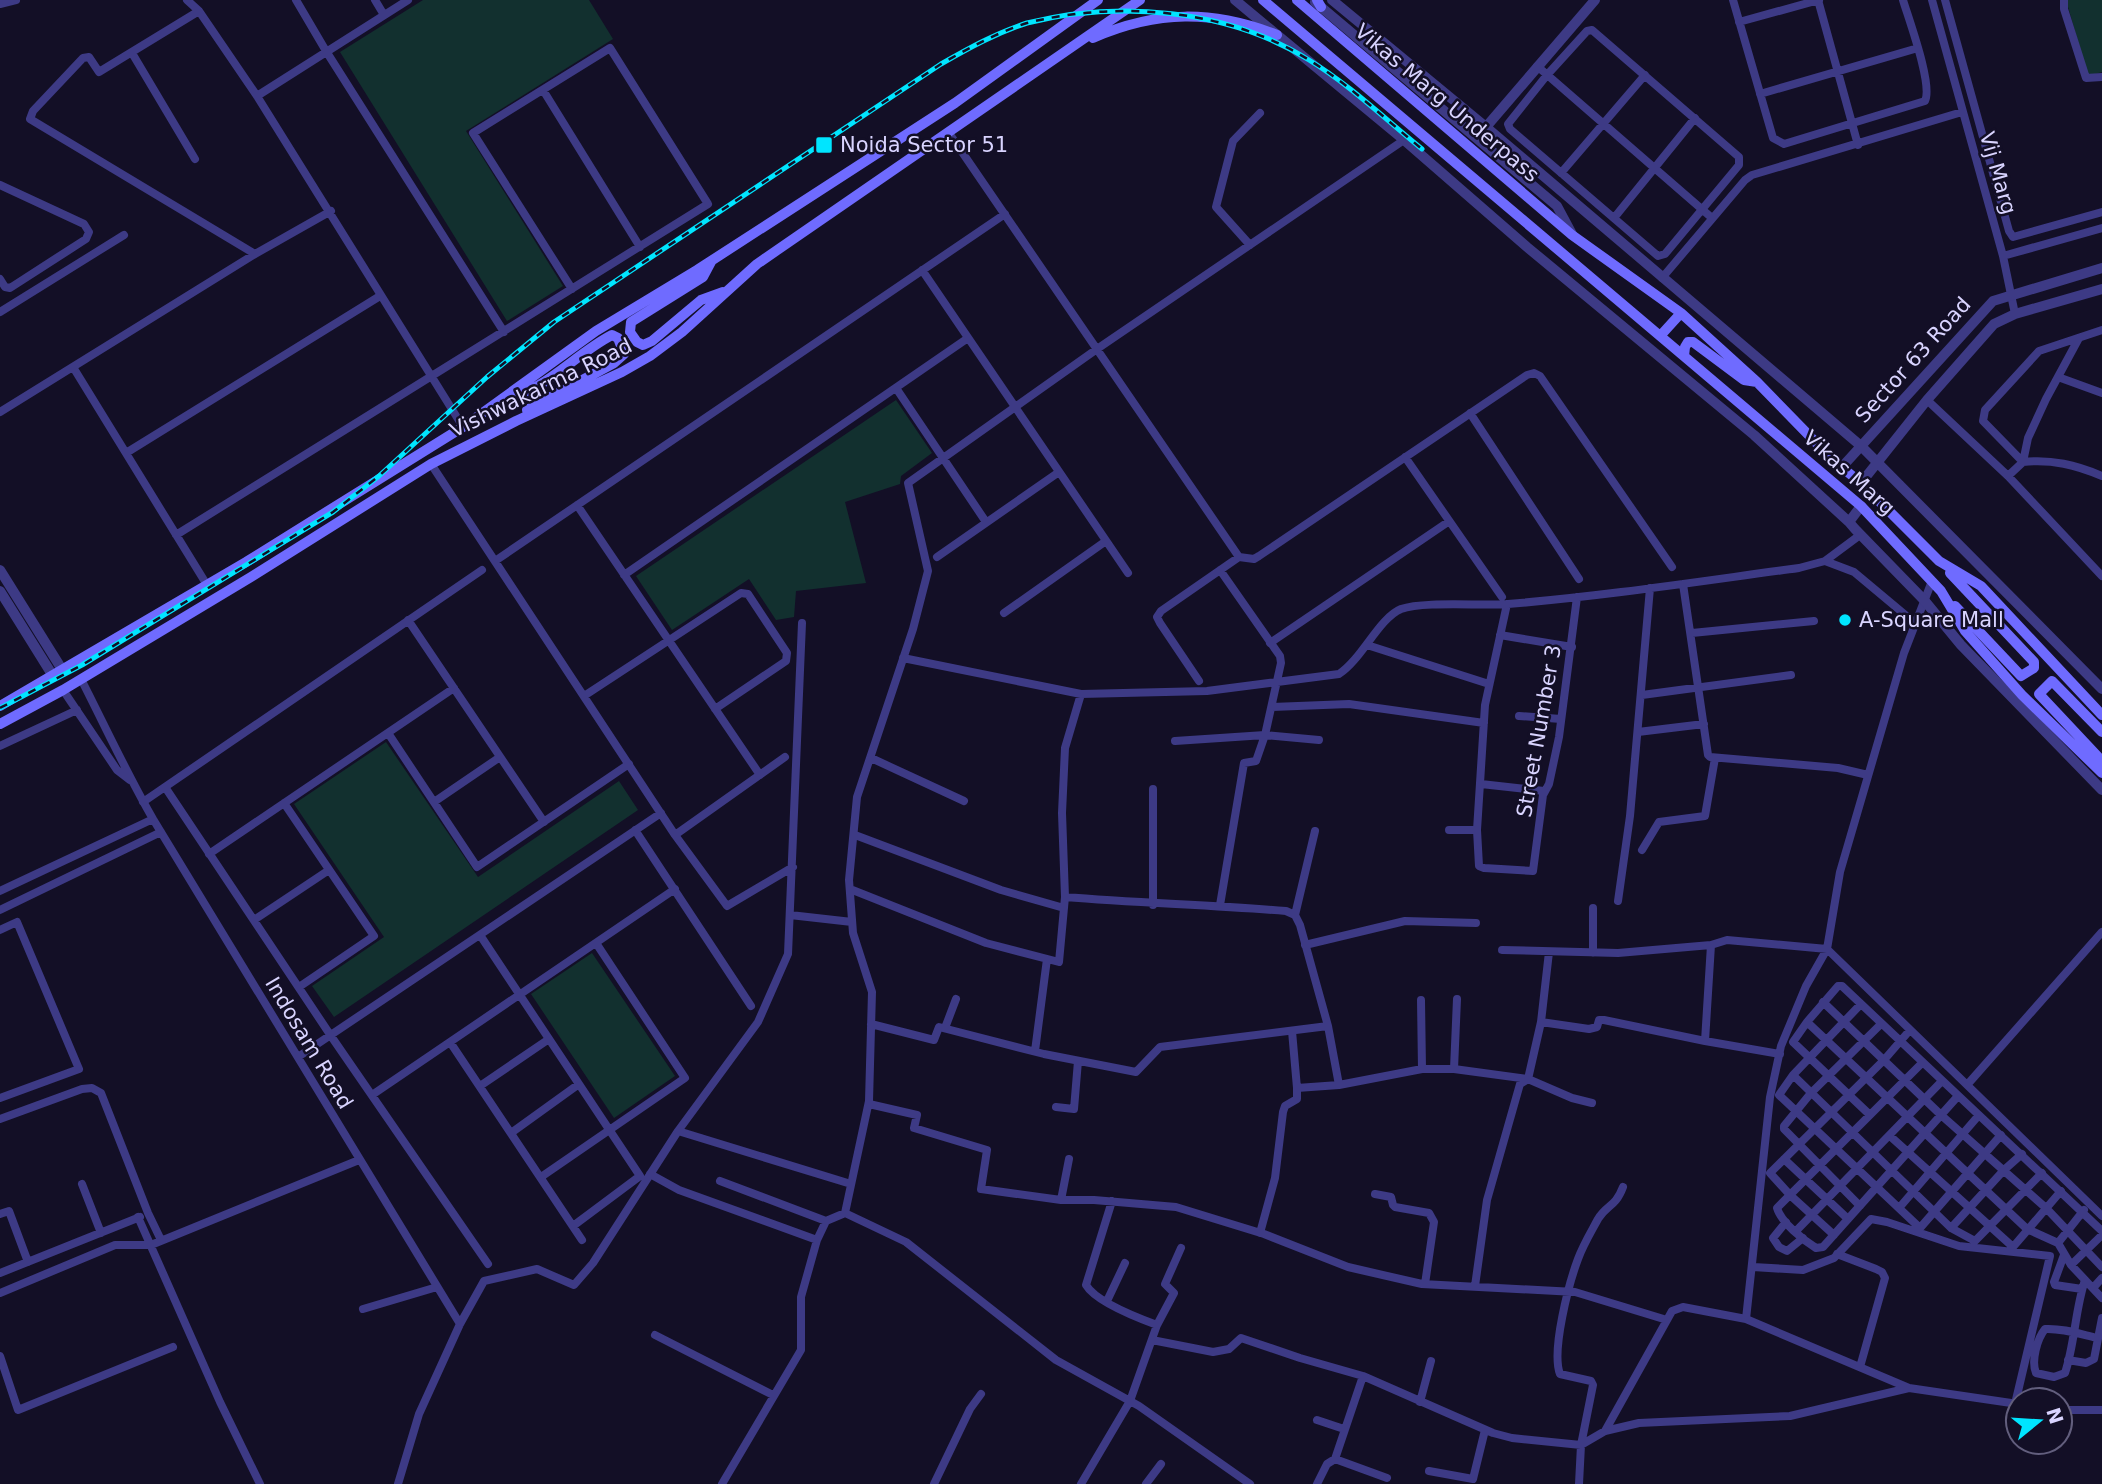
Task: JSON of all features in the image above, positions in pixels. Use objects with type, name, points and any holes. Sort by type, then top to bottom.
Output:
[{"type":"main road","name":"Vishwakarma Road","points":[[0,706],[207,585],[463,427],[602,327],[711,261],[955,103],[1087,4],[1098,0]]},
{"type":"main road","name":"Vishwakarma Road","points":[[0,724],[63,690],[251,577],[432,464],[650,356],[682,332],[757,264],[1140,0]]},
{"type":"main road","name":"Vikas Marg Underpass","points":[[1263,0],[1538,233]]},
{"type":"main road","name":"Vikas Marg Underpass","points":[[1297,0],[1572,235]]},
{"type":"main road","points":[[1072,47],[1128,26],[1157,19],[1196,15],[1245,22],[1277,34]]},
{"type":"main road","name":"Vikas Marg","points":[[1538,233],[1861,506],[1941,591],[1965,631],[2022,695],[2102,773]]},
{"type":"main road","name":"Vikas Marg","points":[[1572,235],[1681,313],[1758,382],[1939,561],[1981,586],[2102,715]]},
{"type":"main road","points":[[711,261],[703,277],[631,323],[630,332],[637,342],[643,345],[652,341],[701,300],[726,291]]},
{"type":"main road","points":[[1661,335],[1681,313]]},
{"type":"main road","points":[[501,400],[522,396],[597,342],[612,335],[618,338],[624,354],[614,363],[530,407],[516,421]]},
{"type":"main road","points":[[1684,356],[1686,345],[1693,342],[1744,380],[1758,382]]},
{"type":"main road","points":[[1939,561],[2034,662],[2034,668],[2021,676],[1941,591]]},
{"type":"main road","points":[[2102,732],[2052,681],[2039,694],[2102,761]]},
{"type":"street","points":[[0,4],[16,0]]},
{"type":"street","points":[[187,0],[199,11],[257,96],[463,427]]},
{"type":"street","points":[[296,0],[504,332]]},
{"type":"street","points":[[375,0],[384,15]]},
{"type":"street","points":[[257,96],[408,0]]},
{"type":"street","points":[[1236,0],[1754,435],[1849,522],[1924,600],[1961,645],[2102,790]]},
{"type":"street","points":[[1332,0],[1486,127],[1861,446],[2102,689]]},
{"type":"street","points":[[1486,127],[1595,0]]},
{"type":"street","points":[[1733,0],[1773,138],[1784,144],[1925,101],[1928,94],[1918,48],[1903,0]]},
{"type":"street","points":[[1739,22],[1819,0],[1858,145]]},
{"type":"street","name":"Vij Marg","points":[[1932,0],[2003,256],[2015,314]]},
{"type":"street","points":[[1945,0],[2009,231],[2013,237],[2102,212]]},
{"type":"street","points":[[2064,0],[2064,9],[2086,78],[2102,77]]},
{"type":"street","points":[[1317,2],[1557,206],[1572,235]]},
{"type":"street","points":[[199,11],[99,72],[89,57],[83,58],[33,111],[30,119],[255,254]]},
{"type":"street","points":[[1592,30],[1739,157],[1739,165],[1665,254],[1658,256],[1510,129],[1508,124],[1547,75],[1587,31],[1592,30]]},
{"type":"street","points":[[176,535],[432,377],[708,204],[610,48],[473,133],[572,289]]},
{"type":"street","points":[[1760,94],[1918,48]]},
{"type":"street","points":[[132,52],[195,159]]},
{"type":"street","points":[[1537,66],[1712,218]]},
{"type":"street","points":[[1561,173],[1645,75]]},
{"type":"street","points":[[542,90],[640,247]]},
{"type":"street","points":[[1250,244],[1216,207],[1233,141],[1260,113]]},
{"type":"street","points":[[1662,278],[1752,175],[1962,113]]},
{"type":"street","points":[[1614,218],[1695,118]]},
{"type":"street","points":[[948,132],[1239,557]]},
{"type":"street","points":[[845,1213],[869,1104],[872,992],[853,933],[850,889],[858,797],[928,571],[908,483],[1097,349],[1404,140]]},
{"type":"street","points":[[0,279],[5,287],[10,288],[86,239],[89,232],[84,224],[2,188]]},
{"type":"street","points":[[0,412],[255,254],[331,211]]},
{"type":"street","points":[[495,561],[1005,214]]},
{"type":"street","points":[[2003,256],[2102,228]]},
{"type":"street","points":[[1527,247],[1538,233]]},
{"type":"street","points":[[1,309],[124,235]]},
{"type":"street","points":[[49,263],[57,276]]},
{"type":"street","name":"Sector 63 Road","points":[[1842,467],[1993,301],[2102,268]]},
{"type":"street","points":[[922,270],[1128,573]]},
{"type":"street","points":[[37,271],[46,284]]},
{"type":"street","name":"Sector 63 Road","points":[[1861,483],[1927,400],[1994,324],[2015,314],[2102,289]]},
{"type":"street","points":[[126,453],[380,296]]},
{"type":"street","points":[[2023,462],[1989,429],[1983,421],[1983,415],[2039,351],[2102,330]]},
{"type":"street","points":[[624,575],[968,338]]},
{"type":"street","points":[[2008,476],[2023,462],[2028,438],[2079,338]]},
{"type":"street","points":[[73,367],[207,585]]},
{"type":"street","points":[[1199,681],[1157,617],[1161,611],[1239,557],[1254,559],[1259,556],[1527,375],[1534,373],[1541,376],[1672,567]]},
{"type":"street","points":[[2058,377],[2102,393]]},
{"type":"street","points":[[896,388],[986,522]]},
{"type":"street","points":[[1927,400],[2008,476],[2102,576]]},
{"type":"street","points":[[1470,413],[1579,579]]},
{"type":"street","points":[[1405,457],[1505,601],[1489,684],[1476,830],[1449,830]]},
{"type":"street","points":[[2023,462],[2040,460],[2065,463],[2102,476]]},
{"type":"street","points":[[432,464],[675,835],[727,906],[793,867]]},
{"type":"street","points":[[937,556],[1059,472]]},
{"type":"street","points":[[577,505],[760,775]]},
{"type":"street","points":[[1849,522],[1861,506]]},
{"type":"street","points":[[1270,643],[1448,522]]},
{"type":"street","points":[[903,658],[1082,694],[1207,691],[1339,674],[1351,666],[1392,614],[1411,606],[1577,597],[1799,568],[1825,561],[1860,535]]},
{"type":"street","points":[[1004,613],[1106,541]]},
{"type":"street","points":[[1825,561],[1854,572],[1915,624]]},
{"type":"street","points":[[0,570],[58,674]]},
{"type":"street","points":[[143,802],[482,570]]},
{"type":"street","points":[[1220,570],[1280,656],[1278,681],[1265,735],[1256,761],[1244,763],[1220,905]]},
{"type":"street","points":[[1746,1320],[1770,1097],[1780,1054],[1806,986],[1827,948],[1840,872],[1904,653],[1932,581]]},
{"type":"street","points":[[1684,584],[1708,754],[1715,758],[1838,768],[1868,775]]},
{"type":"street","points":[[1618,901],[1630,816],[1650,588]]},
{"type":"street","points":[[584,696],[741,593],[748,594],[787,653],[786,661],[715,709]]},
{"type":"street","points":[[2,597],[58,674]]},
{"type":"street","name":"Street Number 3","points":[[1476,830],[1479,866],[1533,871],[1544,791],[1549,784],[1561,719],[1577,597]]},
{"type":"street","points":[[408,620],[544,822]]},
{"type":"street","points":[[1692,633],[1814,621]]},
{"type":"street","points":[[398,1484],[419,1414],[460,1324],[484,1281],[537,1269],[574,1285],[593,1263],[678,1131],[758,1022],[788,954],[802,623]]},
{"type":"street","points":[[1500,635],[1572,647]]},
{"type":"street","points":[[1367,645],[1489,684]]},
{"type":"street","points":[[1642,695],[1791,675]]},
{"type":"street","name":"Indosam Road","points":[[81,679],[125,764],[130,780],[460,1324]]},
{"type":"street","points":[[209,854],[454,688]]},
{"type":"street","name":"Indosam Road","points":[[63,690],[117,770],[130,780]]},
{"type":"street","points":[[850,889],[986,943],[1059,962],[1065,897],[1062,813],[1065,748],[1082,694]]},
{"type":"street","points":[[1272,707],[1349,704],[1485,723]]},
{"type":"street","points":[[0,746],[77,710]]},
{"type":"street","points":[[1519,716],[1561,719]]},
{"type":"street","points":[[1638,732],[1704,724]]},
{"type":"street","points":[[388,733],[477,867],[629,764]]},
{"type":"street","points":[[1175,741],[1265,735],[1319,740]]},
{"type":"street","points":[[434,802],[500,757]]},
{"type":"street","points":[[675,835],[785,757]]},
{"type":"street","points":[[871,758],[964,801]]},
{"type":"street","points":[[1642,850],[1659,822],[1705,816],[1715,758]]},
{"type":"street","points":[[1480,784],[1544,791]]},
{"type":"street","points":[[165,787],[331,1036],[488,1264]]},
{"type":"street","points":[[1153,789],[1153,905]]},
{"type":"street","points":[[284,803],[374,936],[299,987]]},
{"type":"street","points":[[298,1057],[661,813]]},
{"type":"street","points":[[0,891],[153,819]]},
{"type":"street","points":[[635,830],[751,1006]]},
{"type":"street","points":[[1315,831],[1295,915],[1328,1026],[1339,1085]]},
{"type":"street","points":[[0,910],[161,832]]},
{"type":"street","points":[[855,835],[1001,890],[1064,908]]},
{"type":"street","points":[[254,920],[329,870]]},
{"type":"street","points":[[372,1095],[675,888]]},
{"type":"street","points":[[1065,897],[1153,905],[1220,905],[1286,911],[1295,915]]},
{"type":"street","points":[[1593,908],[1594,953]]},
{"type":"street","points":[[790,915],[852,922]]},
{"type":"street","points":[[1306,945],[1405,921],[1476,923]]},
{"type":"street","points":[[0,930],[17,922],[79,1069],[0,1098]]},
{"type":"street","points":[[1967,1085],[2102,932]]},
{"type":"street","points":[[480,935],[640,1177],[573,1226]]},
{"type":"street","points":[[1502,950],[1618,953],[1711,945],[1727,940],[1827,948],[2102,1216]]},
{"type":"street","points":[[541,1177],[685,1078],[596,943]]},
{"type":"street","points":[[1705,1041],[1711,945]]},
{"type":"street","points":[[1475,1286],[1487,1200],[1520,1084],[1528,1079],[1541,1022],[1549,952]]},
{"type":"street","points":[[1035,1051],[1047,959]]},
{"type":"street","points":[[1870,1115],[1793,1042],[1838,986],[1842,986],[2022,1154],[2102,1233],[2071,1265]]},
{"type":"street","points":[[945,1028],[956,999]]},
{"type":"street","points":[[1454,1069],[1457,999]]},
{"type":"street","points":[[1420,1000],[1422,1069]]},
{"type":"street","points":[[1824,1002],[1941,1115],[2046,1208],[2102,1267]]},
{"type":"street","points":[[1860,1005],[1793,1075],[1779,1095],[1920,1228],[2001,1135]]},
{"type":"street","points":[[1541,1022],[1589,1029],[1597,1027],[1600,1020],[1604,1020],[1780,1054]]},
{"type":"street","points":[[1807,1022],[2027,1229],[2058,1243],[2083,1284],[2074,1333],[2065,1373],[2054,1377],[2036,1373],[2033,1366],[2040,1335],[2045,1329],[2074,1333],[2097,1338]]},
{"type":"street","points":[[871,1024],[934,1040],[939,1027],[945,1028],[1078,1061],[1136,1072],[1160,1047],[1328,1026]]},
{"type":"street","points":[[1860,1206],[1784,1126],[1811,1093],[1881,1024]]},
{"type":"street","points":[[1834,1235],[1770,1173],[1884,1060],[1910,1030]]},
{"type":"street","points":[[1260,1233],[1275,1178],[1283,1112],[1285,1106],[1297,1100],[1292,1031]]},
{"type":"street","points":[[480,1086],[549,1039]]},
{"type":"street","points":[[450,1042],[582,1240]]},
{"type":"street","points":[[1056,1107],[1074,1109],[1078,1061]]},
{"type":"street","points":[[1922,1063],[1776,1211],[1803,1238],[1816,1248],[1823,1247],[1958,1096]]},
{"type":"street","points":[[1297,1088],[1339,1085],[1422,1069],[1454,1069],[1528,1079],[1572,1098],[1592,1102]]},
{"type":"street","points":[[1793,1075],[1951,1228],[1975,1241],[2042,1173]]},
{"type":"street","points":[[1796,1231],[1942,1081]]},
{"type":"street","points":[[511,1133],[579,1084]]},
{"type":"street","points":[[0,1119],[82,1089],[92,1088],[101,1093],[161,1240]]},
{"type":"street","points":[[869,1104],[917,1115],[914,1128],[987,1150],[981,1189],[1062,1200],[1176,1207],[1260,1233],[1348,1266],[1425,1284],[1568,1291],[1667,1320]]},
{"type":"street","points":[[1899,1208],[1979,1115]]},
{"type":"street","points":[[678,1131],[851,1184]]},
{"type":"street","points":[[1890,1136],[2013,1247],[2061,1191]]},
{"type":"street","points":[[1951,1228],[2022,1154]]},
{"type":"street","points":[[1062,1200],[1069,1159]]},
{"type":"street","points":[[1784,1159],[1848,1219]]},
{"type":"street","points":[[0,1293],[114,1245],[151,1245],[359,1160]]},
{"type":"street","points":[[650,1174],[679,1190],[817,1240]]},
{"type":"street","points":[[720,1181],[826,1221]]},
{"type":"street","points":[[82,1184],[101,1233]]},
{"type":"street","points":[[1579,1484],[1581,1445],[1593,1385],[1586,1379],[1560,1374],[1556,1356],[1568,1291],[1578,1258],[1601,1214],[1617,1202],[1623,1187]]},
{"type":"street","points":[[1375,1194],[1391,1197],[1395,1207],[1433,1216],[1425,1284]]},
{"type":"street","points":[[1112,1201],[1086,1285],[1089,1290],[1117,1309],[1157,1325]]},
{"type":"street","points":[[2058,1243],[2089,1204]]},
{"type":"street","points":[[0,1214],[9,1211],[28,1262]]},
{"type":"street","points":[[0,1273],[148,1213]]},
{"type":"street","points":[[722,1484],[801,1350],[801,1297],[817,1240],[826,1221],[845,1213],[906,1242],[1056,1360],[1130,1401],[1250,1484]]},
{"type":"street","points":[[138,1217],[220,1402],[261,1484]]},
{"type":"street","points":[[1753,1266],[1804,1270],[1834,1258],[1871,1219],[1959,1246],[2050,1256],[2021,1386]]},
{"type":"street","points":[[1786,1222],[1773,1238],[1779,1247],[1787,1251],[1803,1238]]},
{"type":"street","points":[[1083,1483],[1130,1401],[1157,1325],[1174,1293],[1165,1283],[1181,1248]]},
{"type":"street","points":[[1837,1254],[1876,1269],[1882,1272],[1885,1278],[1860,1367]]},
{"type":"street","points":[[2064,1255],[2055,1285],[2083,1284],[2093,1288],[2102,1298]]},
{"type":"street","points":[[1107,1301],[1125,1263]]},
{"type":"street","points":[[2093,1288],[2102,1278]]},
{"type":"street","points":[[363,1309],[437,1287]]},
{"type":"street","points":[[1605,1431],[1672,1311],[1683,1307],[1746,1320],[1909,1388],[2004,1402]]},
{"type":"street","points":[[2068,1360],[2086,1363],[2094,1359],[2102,1318]]},
{"type":"street","points":[[655,1335],[773,1395]]},
{"type":"street","points":[[1152,1340],[1213,1352],[1229,1349],[1241,1338],[1363,1376],[1485,1430],[1512,1438],[1581,1445],[1605,1431],[1639,1423],[1790,1416],[1909,1388]]},
{"type":"street","points":[[0,1356],[18,1410],[173,1347]]},
{"type":"street","points":[[1420,1402],[1431,1361]]},
{"type":"street","points":[[1317,1484],[1327,1464],[1335,1459],[1363,1376]]},
{"type":"street","points":[[934,1484],[970,1409],[981,1394]]},
{"type":"street","points":[[2074,1410],[2102,1410]]},
{"type":"street","points":[[1317,1420],[1344,1429]]},
{"type":"street","points":[[1429,1471],[1473,1479],[1485,1430]]},
{"type":"street","points":[[1335,1459],[1387,1478]]},
{"type":"street","points":[[1146,1484],[1161,1464]]},
{"type":"green space","points":[[423,0],[589,0],[613,39],[466,131],[563,286],[507,321],[340,52]]},
{"type":"green space","points":[[2066,0],[2102,0],[2102,72],[2088,76]]},
{"type":"green space","points":[[896,400],[932,453],[901,476],[900,484],[845,502],[866,583],[796,591],[794,617],[776,620],[749,579],[672,630],[636,576]]},
{"type":"green space","points":[[386,742],[478,877],[619,781],[638,810],[334,1017],[312,986],[384,937],[294,804]]},
{"type":"green space","points":[[592,953],[675,1076],[614,1118],[531,994]]},
{"type":"railway","points":[[0,708],[82,665],[333,512],[379,476],[487,377],[554,322],[941,64],[1016,27],[1062,16],[1135,11],[1172,14],[1244,29],[1277,43],[1324,70],[1422,149]]},
{"type":"place","name":"Noida Sector 51","points":[[824,145]]},
{"type":"place","name":"A-Square Mall","points":[[1845,620]]}]
